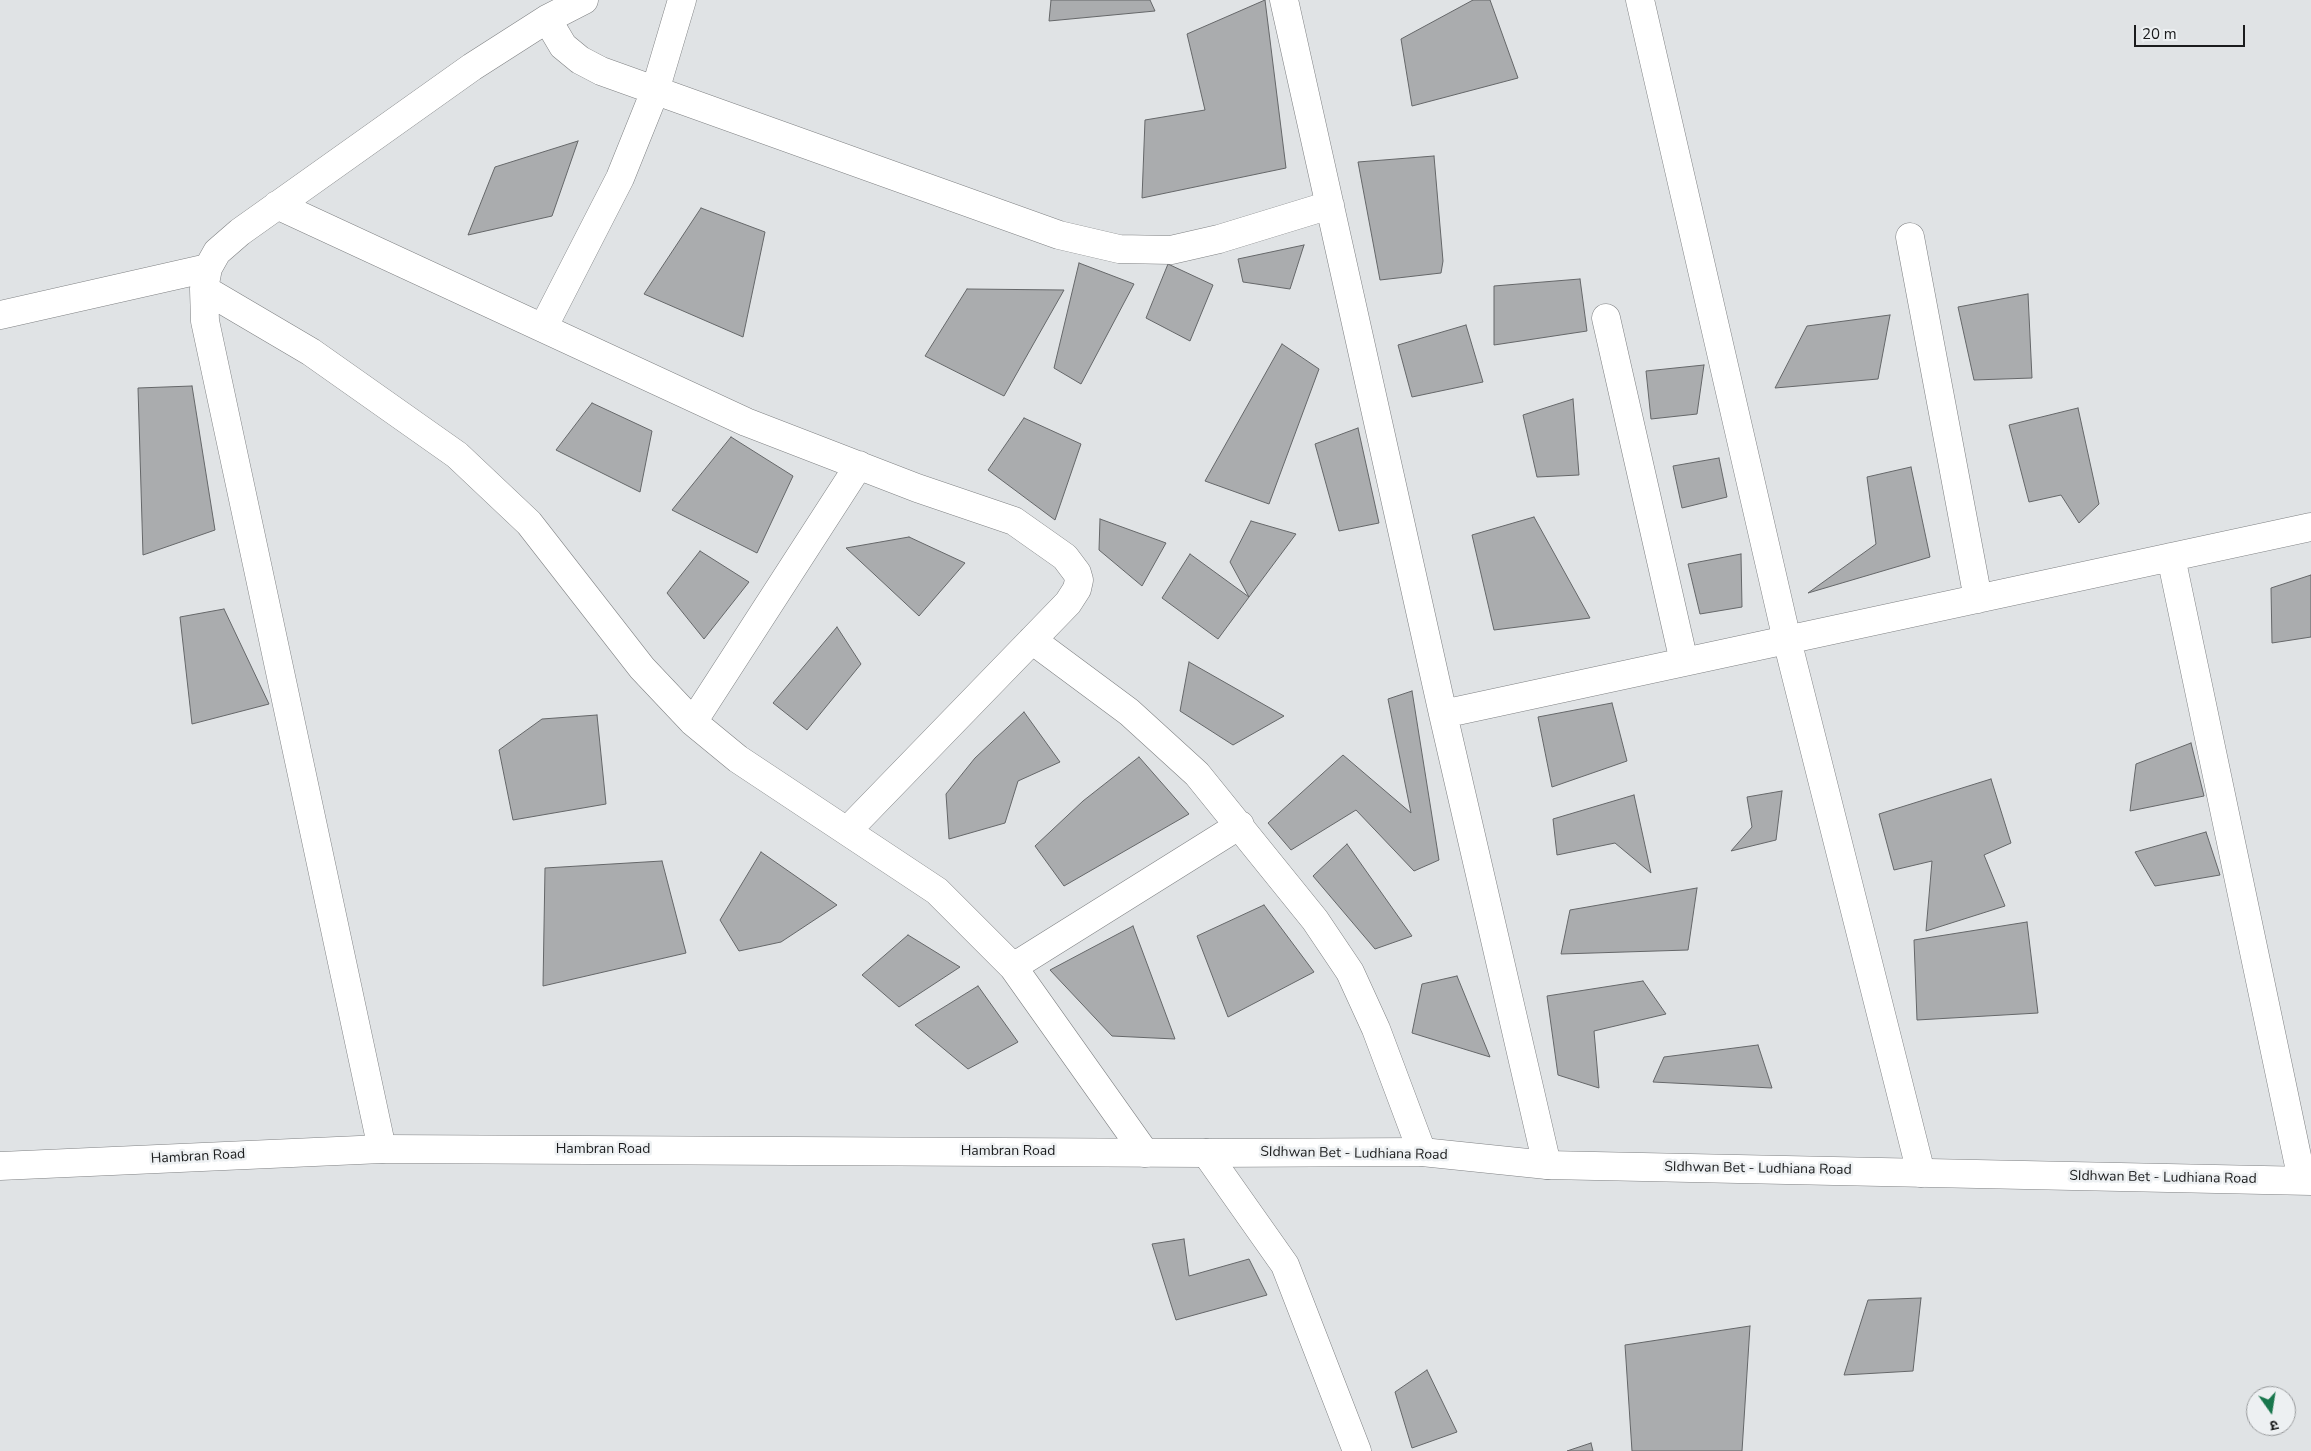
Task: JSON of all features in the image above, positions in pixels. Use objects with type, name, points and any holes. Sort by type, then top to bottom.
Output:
[{"type":"street","points":[[382,1149],[207,331],[206,279],[217,252],[277,205],[472,67],[547,19],[584,0]]},
{"type":"street","points":[[543,328],[620,178],[655,91],[682,0]]},
{"type":"street","points":[[1284,0],[1443,714],[1546,1165]]},
{"type":"street","points":[[1640,0],[1787,640],[1921,1173]]},
{"type":"street","points":[[547,19],[564,46],[580,60],[602,71],[1059,235],[1120,249],[1171,250],[1330,205]]},
{"type":"street","points":[[277,205],[746,422],[1014,522],[1065,557],[1077,573],[1079,580],[1077,589],[1068,604],[847,831]]},
{"type":"street","points":[[1910,237],[1978,598]]},
{"type":"street","points":[[0,315],[206,279],[458,455],[529,523],[642,668],[693,722],[738,760],[937,891],[1013,966],[1145,1153]]},
{"type":"street","points":[[1606,318],[1684,662]]},
{"type":"street","points":[[693,722],[859,465]]},
{"type":"street","points":[[1443,714],[2311,527]]},
{"type":"street","points":[[2171,557],[2307,1180]]},
{"type":"street","points":[[1032,640],[1129,712],[1197,774],[1315,920],[1350,972],[1376,1028],[1422,1152]]},
{"type":"street","points":[[1013,966],[1240,825]]},
{"type":"street","name":"Hambran Road","points":[[0,1166],[382,1149],[1206,1153]]},
{"type":"street","name":"SIdhwan Bet - Ludhiana Road","points":[[1206,1153],[1422,1152],[1546,1165],[2307,1180]]},
{"type":"street","points":[[1206,1153],[1285,1265],[1357,1451]]},
{"type":"building","points":[[1051,0],[1150,0],[1155,11],[1049,21]]},
{"type":"building","points":[[1265,0],[1286,168],[1142,198],[1145,120],[1205,110],[1187,34]]},
{"type":"building","points":[[1473,0],[1490,0],[1518,78],[1412,106],[1401,39]]},
{"type":"building","points":[[578,141],[552,216],[468,235],[495,167]]},
{"type":"building","points":[[1434,156],[1443,261],[1441,273],[1380,280],[1358,162]]},
{"type":"building","points":[[701,208],[765,232],[743,337],[644,294]]},
{"type":"building","points":[[1304,245],[1290,289],[1243,282],[1238,259]]},
{"type":"building","points":[[1079,263],[1134,284],[1081,384],[1054,368]]},
{"type":"building","points":[[1168,264],[1213,285],[1190,341],[1146,318]]},
{"type":"building","points":[[1580,279],[1587,331],[1494,345],[1494,286]]},
{"type":"building","points":[[967,289],[1064,290],[1004,396],[925,356]]},
{"type":"building","points":[[2028,294],[2032,378],[1974,380],[1958,307]]},
{"type":"building","points":[[1890,315],[1878,379],[1775,388],[1807,326]]},
{"type":"building","points":[[1466,325],[1483,382],[1412,397],[1398,345]]},
{"type":"building","points":[[1282,344],[1319,369],[1269,504],[1205,481]]},
{"type":"building","points":[[1704,365],[1697,414],[1651,419],[1646,371]]},
{"type":"building","points":[[192,386],[215,530],[143,555],[138,388]]},
{"type":"building","points":[[1573,399],[1579,475],[1537,477],[1523,415]]},
{"type":"building","points":[[592,403],[652,431],[640,492],[556,450]]},
{"type":"building","points":[[2078,408],[2099,504],[2079,523],[2061,495],[2029,502],[2009,425]]},
{"type":"building","points":[[1024,418],[1081,444],[1055,520],[988,470]]},
{"type":"building","points":[[1358,428],[1379,523],[1339,531],[1315,444]]},
{"type":"building","points":[[731,437],[793,476],[757,553],[672,510]]},
{"type":"building","points":[[1719,458],[1727,497],[1682,508],[1673,466]]},
{"type":"building","points":[[1911,467],[1930,557],[1808,593],[1876,544],[1867,477]]},
{"type":"building","points":[[1534,517],[1590,618],[1494,630],[1472,535]]},
{"type":"building","points":[[1100,519],[1166,543],[1142,586],[1099,550]]},
{"type":"building","points":[[1251,521],[1296,534],[1249,597],[1230,562]]},
{"type":"building","points":[[909,537],[965,563],[919,616],[846,548]]},
{"type":"building","points":[[700,551],[749,582],[704,639],[667,593]]},
{"type":"building","points":[[1190,554],[1249,597],[1218,639],[1162,598]]},
{"type":"building","points":[[1741,554],[1742,607],[1700,614],[1688,564]]},
{"type":"building","points":[[2311,575],[2311,637],[2272,643],[2271,588]]},
{"type":"building","points":[[224,609],[269,704],[192,724],[180,617]]},
{"type":"building","points":[[837,627],[861,664],[807,730],[773,703]]},
{"type":"building","points":[[1189,662],[1284,716],[1233,745],[1180,711]]},
{"type":"building","points":[[1412,691],[1439,860],[1414,871],[1356,810],[1291,850],[1268,823],[1343,755],[1411,813],[1388,699]]},
{"type":"building","points":[[1612,703],[1627,761],[1552,787],[1538,717]]},
{"type":"building","points":[[1024,712],[1060,762],[1018,781],[1005,823],[949,839],[946,794],[975,758]]},
{"type":"building","points":[[597,715],[606,804],[513,820],[499,750],[542,719]]},
{"type":"building","points":[[2191,743],[2204,796],[2130,811],[2136,764]]},
{"type":"building","points":[[1139,757],[1189,814],[1064,886],[1035,846],[1083,801]]},
{"type":"building","points":[[1991,779],[2011,843],[1984,855],[2005,906],[1926,931],[1932,861],[1894,870],[1879,814]]},
{"type":"building","points":[[1782,791],[1776,840],[1731,851],[1752,827],[1747,797]]},
{"type":"building","points":[[1634,795],[1651,873],[1615,843],[1557,855],[1553,819]]},
{"type":"building","points":[[2206,832],[2220,875],[2155,886],[2135,852]]},
{"type":"building","points":[[1347,844],[1412,936],[1375,949],[1313,876]]},
{"type":"building","points":[[761,852],[837,905],[781,942],[739,951],[720,920]]},
{"type":"building","points":[[662,861],[686,953],[543,986],[545,868]]},
{"type":"building","points":[[1697,888],[1688,950],[1561,954],[1570,910]]},
{"type":"building","points":[[1264,905],[1314,972],[1228,1017],[1197,936]]},
{"type":"building","points":[[2027,922],[2038,1013],[1917,1020],[1914,940]]},
{"type":"building","points":[[1133,926],[1175,1039],[1112,1036],[1050,970]]},
{"type":"building","points":[[908,935],[960,967],[899,1007],[862,975]]},
{"type":"building","points":[[1457,976],[1490,1057],[1412,1033],[1422,984]]},
{"type":"building","points":[[1643,981],[1666,1014],[1594,1031],[1599,1088],[1558,1075],[1547,996]]},
{"type":"building","points":[[978,986],[1018,1042],[968,1069],[915,1025]]},
{"type":"building","points":[[1758,1045],[1772,1088],[1653,1082],[1664,1057]]},
{"type":"building","points":[[1184,1239],[1189,1276],[1249,1259],[1267,1295],[1176,1320],[1152,1244]]},
{"type":"building","points":[[1921,1298],[1913,1371],[1844,1375],[1868,1300]]},
{"type":"building","points":[[1750,1326],[1742,1451],[1632,1451],[1625,1345]]},
{"type":"building","points":[[1427,1370],[1457,1432],[1412,1448],[1395,1392]]},
{"type":"building","points":[[1591,1443],[1593,1451],[1567,1451]]}]
